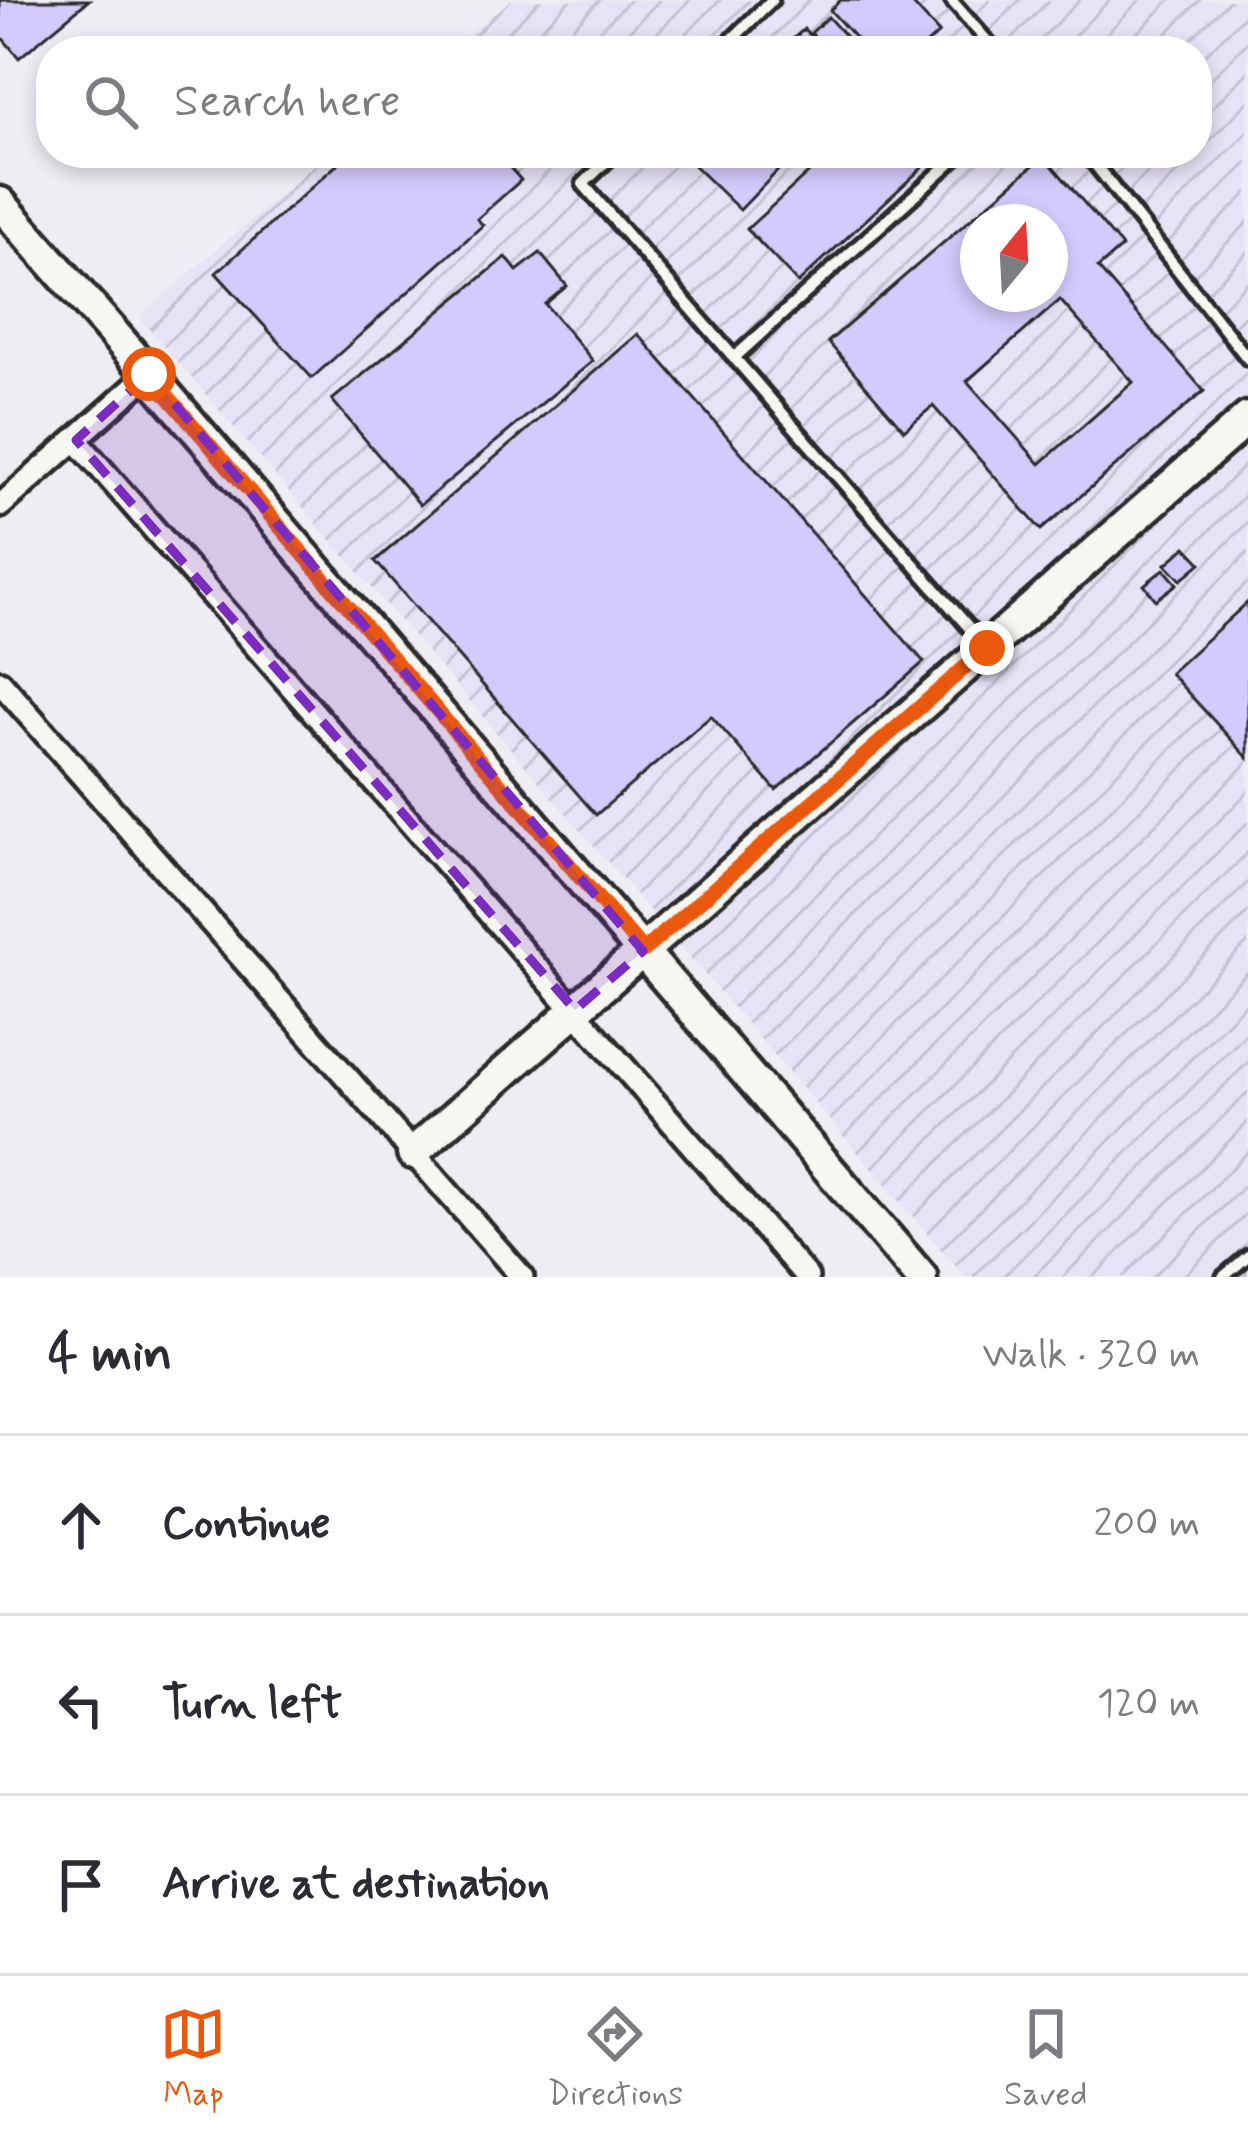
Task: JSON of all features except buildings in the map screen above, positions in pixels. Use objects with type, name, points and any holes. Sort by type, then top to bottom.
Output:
[{"type":"street","points":[[0,203],[921,1277]]},
{"type":"street","points":[[0,506],[149,374]]},
{"type":"street","points":[[413,1153],[1248,418]]},
{"type":"street","points":[[76,440],[806,1277]]},
{"type":"street","points":[[0,682],[522,1277]]},
{"type":"lane","points":[[735,36],[772,0]]},
{"type":"lane","points":[[951,0],[983,36]]},
{"type":"lane","points":[[600,168],[583,184],[987,648]]},
{"type":"lane","points":[[734,357],[944,168]]},
{"type":"lane","points":[[1098,168],[1248,359]]},
{"type":"lane","points":[[1223,1277],[1248,1256]]},
{"type":"highlighted area","points":[[149,374],[643,951],[575,1010],[76,440]]},
{"type":"shaded area","points":[[511,0],[1248,0],[1248,1277],[965,1277],[139,317],[311,168],[1212,168],[1212,36],[467,36]]},
{"type":"route","points":[[149,374],[643,951],[987,648]]}]
